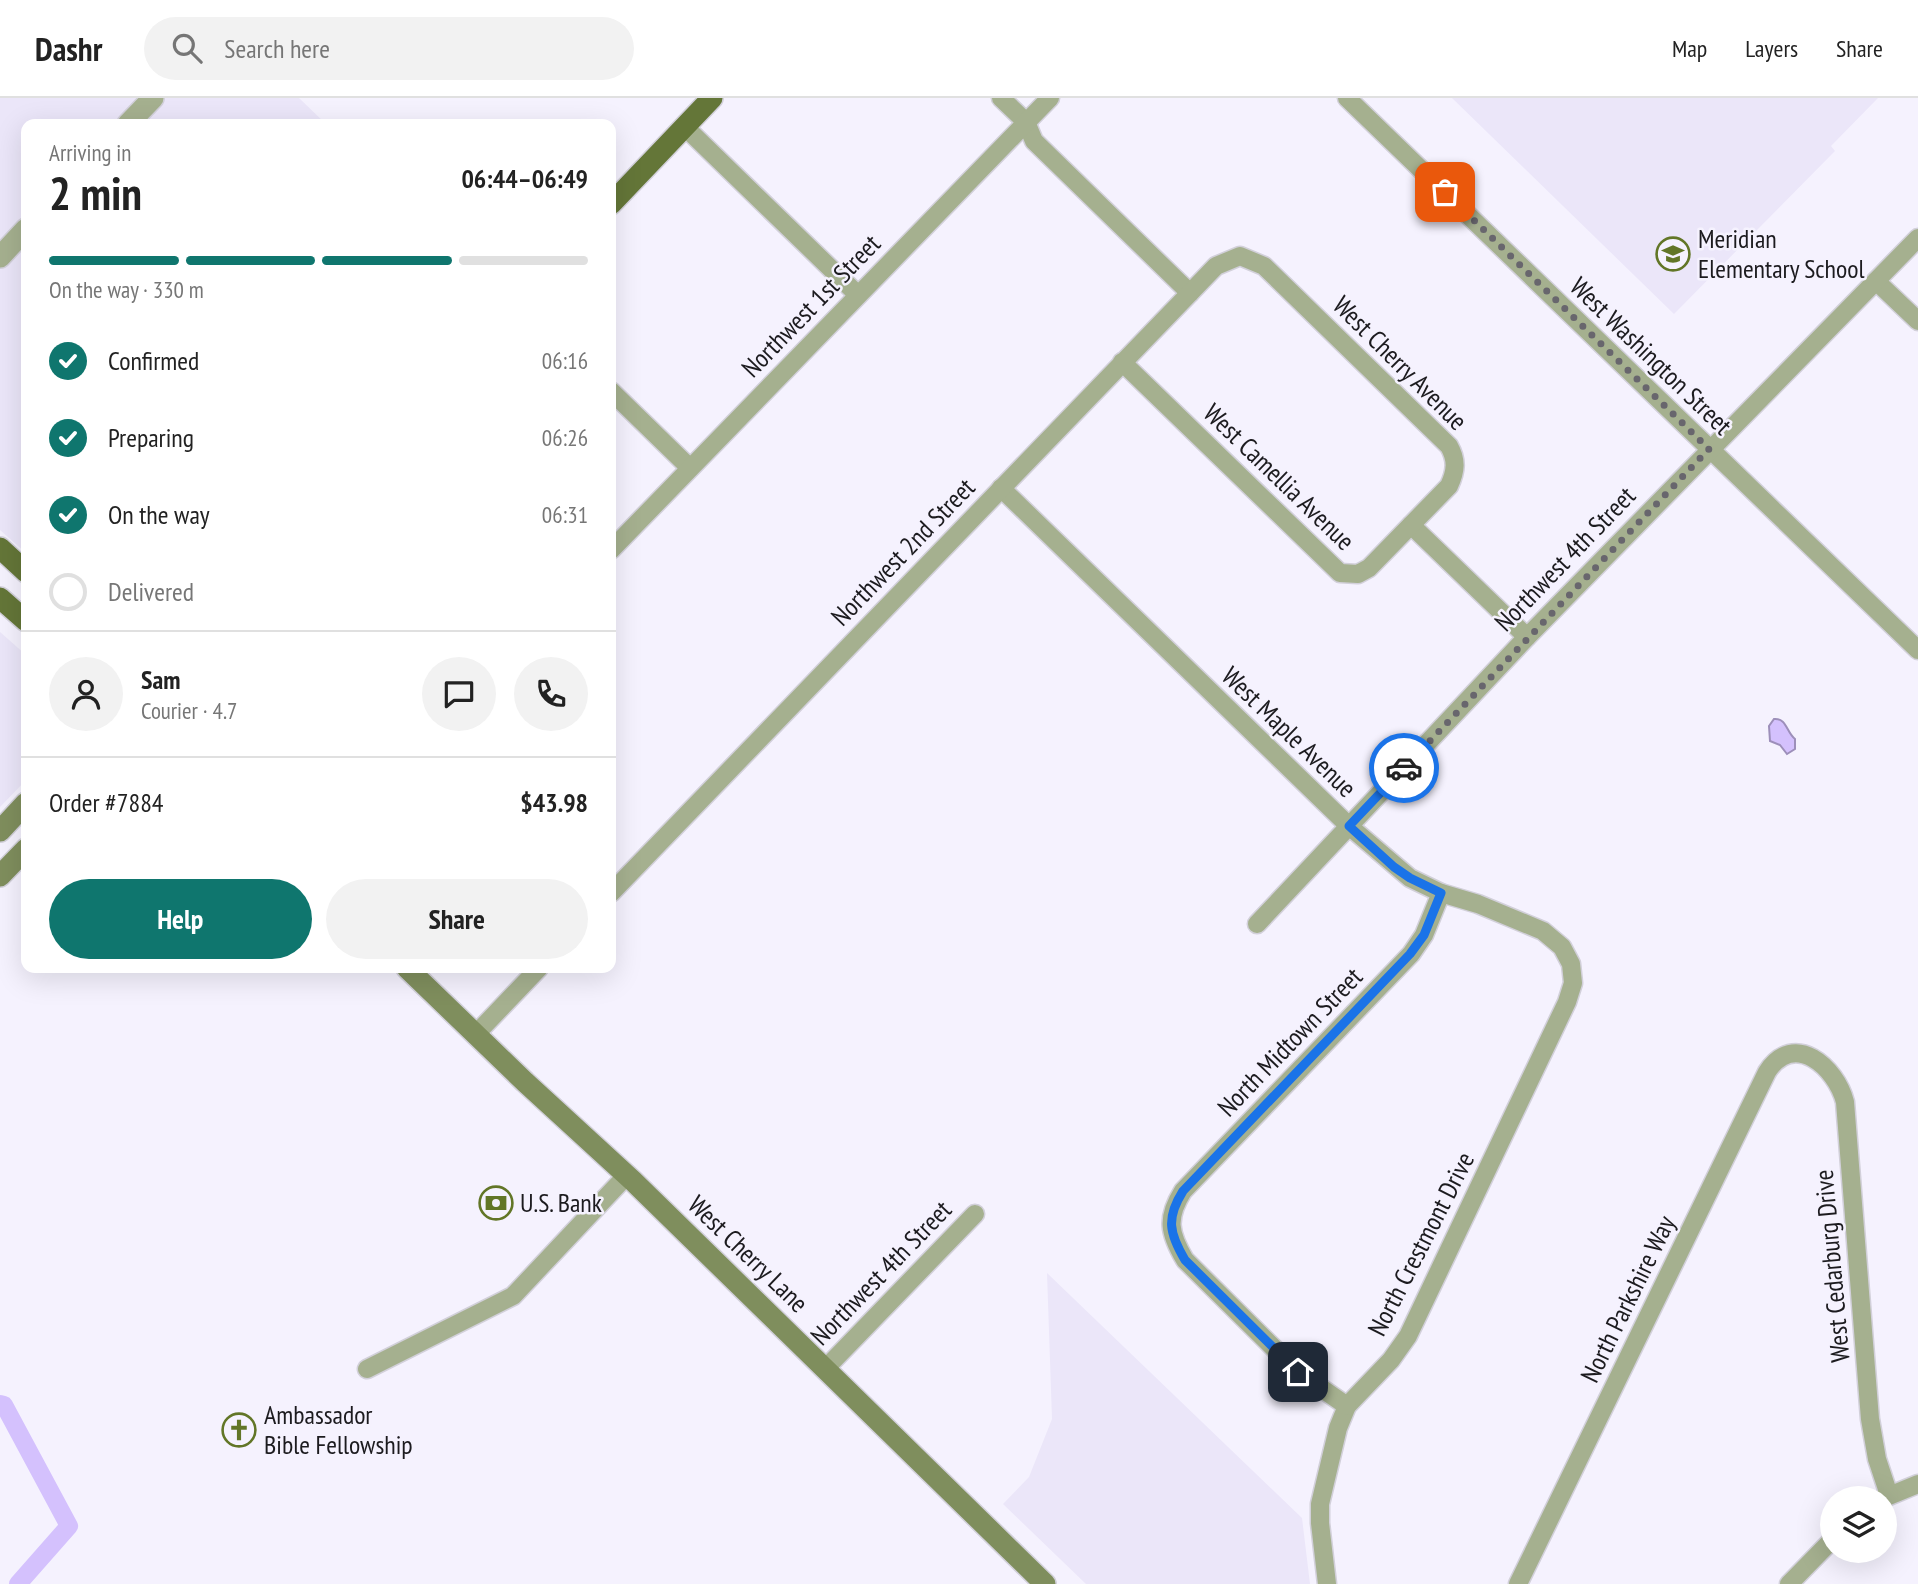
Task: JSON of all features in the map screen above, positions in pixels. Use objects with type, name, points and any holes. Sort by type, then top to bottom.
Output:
[{"type":"main road","points":[[616,199],[712,98]]},
{"type":"main road","points":[[0,548],[21,567]]},
{"type":"main road","points":[[0,598],[21,617]]},
{"type":"main road","points":[[0,831],[21,808]]},
{"type":"main road","points":[[0,876],[21,854]]},
{"type":"main road","name":"West Cherry Lane","points":[[412,973],[627,1175],[1045,1584]]},
{"type":"street","points":[[133,119],[153,98]]},
{"type":"street","points":[[1001,98],[1026,122],[1034,141],[1190,293]]},
{"type":"street","name":"Northwest 1st Street","points":[[616,545],[1049,98]]},
{"type":"street","name":"West Washington Street","points":[[1348,98],[1918,650]]},
{"type":"street","points":[[684,126],[858,295]]},
{"type":"street","points":[[0,257],[21,234]]},
{"type":"street","name":"Northwest 4th Street","points":[[1257,923],[1527,637],[1918,238]]},
{"type":"street","name":"Northwest 2nd Street","points":[[616,888],[1216,266],[1240,257]]},
{"type":"street","name":"West Cherry Avenue","points":[[1240,257],[1264,265],[1449,446],[1456,464],[1455,475],[1449,486],[1411,525]]},
{"type":"street","points":[[1876,281],[1918,321]]},
{"type":"street","name":"West Camellia Avenue","points":[[1122,362],[1340,573],[1358,574],[1369,568],[1411,525]]},
{"type":"street","points":[[616,396],[690,468]]},
{"type":"street","name":"West Maple Avenue","points":[[1001,488],[1394,867],[1441,893],[1478,904],[1543,931],[1562,947],[1571,964]]},
{"type":"street","points":[[1411,525],[1527,637]]},
{"type":"street","name":"North Midtown Street","points":[[1348,1406],[1298,1372],[1185,1260],[1174,1242],[1171,1221],[1175,1205],[1183,1191],[1410,954],[1424,935],[1441,893]]},
{"type":"street","name":"North Crestmont Drive","points":[[1327,1584],[1320,1504],[1338,1429],[1348,1406],[1391,1360],[1408,1336],[1567,1002],[1573,983],[1571,964]]},
{"type":"street","points":[[476,1034],[534,973]]},
{"type":"street","name":"West Cedarburg Drive","points":[[1797,1053],[1816,1060],[1835,1079],[1845,1102],[1870,1419],[1884,1486]]},
{"type":"street","name":"North Parkshire Way","points":[[1518,1584],[1767,1072],[1774,1061],[1783,1055],[1797,1053]]},
{"type":"street","points":[[367,1369],[513,1296],[627,1175]]},
{"type":"street","name":"Northwest 4th Street","points":[[825,1369],[975,1214]]},
{"type":"street","points":[[1897,1493],[1918,1484]]},
{"type":"street","points":[[1789,1584],[1820,1552]]},
{"type":"shaded area","points":[[0,98],[299,98],[321,119],[21,119],[21,549],[0,530]]},
{"type":"shaded area","name":"Meridian Elementary School","points":[[1452,98],[1878,98],[1831,146],[1835,151],[1674,314]]},
{"type":"shaded area","points":[[0,632],[21,651],[21,785],[0,807]]},
{"type":"shaded area","points":[[1774,719],[1784,723],[1795,739],[1795,749],[1787,754],[1780,745],[1770,741],[1769,726]]},
{"type":"shaded area","points":[[1047,1273],[1302,1518],[1310,1584],[1086,1584],[1003,1504],[1029,1477],[1052,1419]]},
{"type":"waterway","points":[[0,1404],[4,1405],[69,1526],[18,1584]]},
{"type":"way so far","points":[[1404,768],[1709,449],[1445,192]]},
{"type":"place","name":"Meridian Elementary School","points":[[1673,254]]},
{"type":"place","name":"U.S. Bank","points":[[496,1203]]},
{"type":"place","name":"Ambassador Bible Fellowship","points":[[239,1430]]},
{"type":"route","points":[[1298,1372],[1185,1260],[1174,1242],[1171,1221],[1175,1205],[1183,1191],[1410,954],[1424,935],[1441,893],[1394,867],[1349,826],[1404,768]]}]
